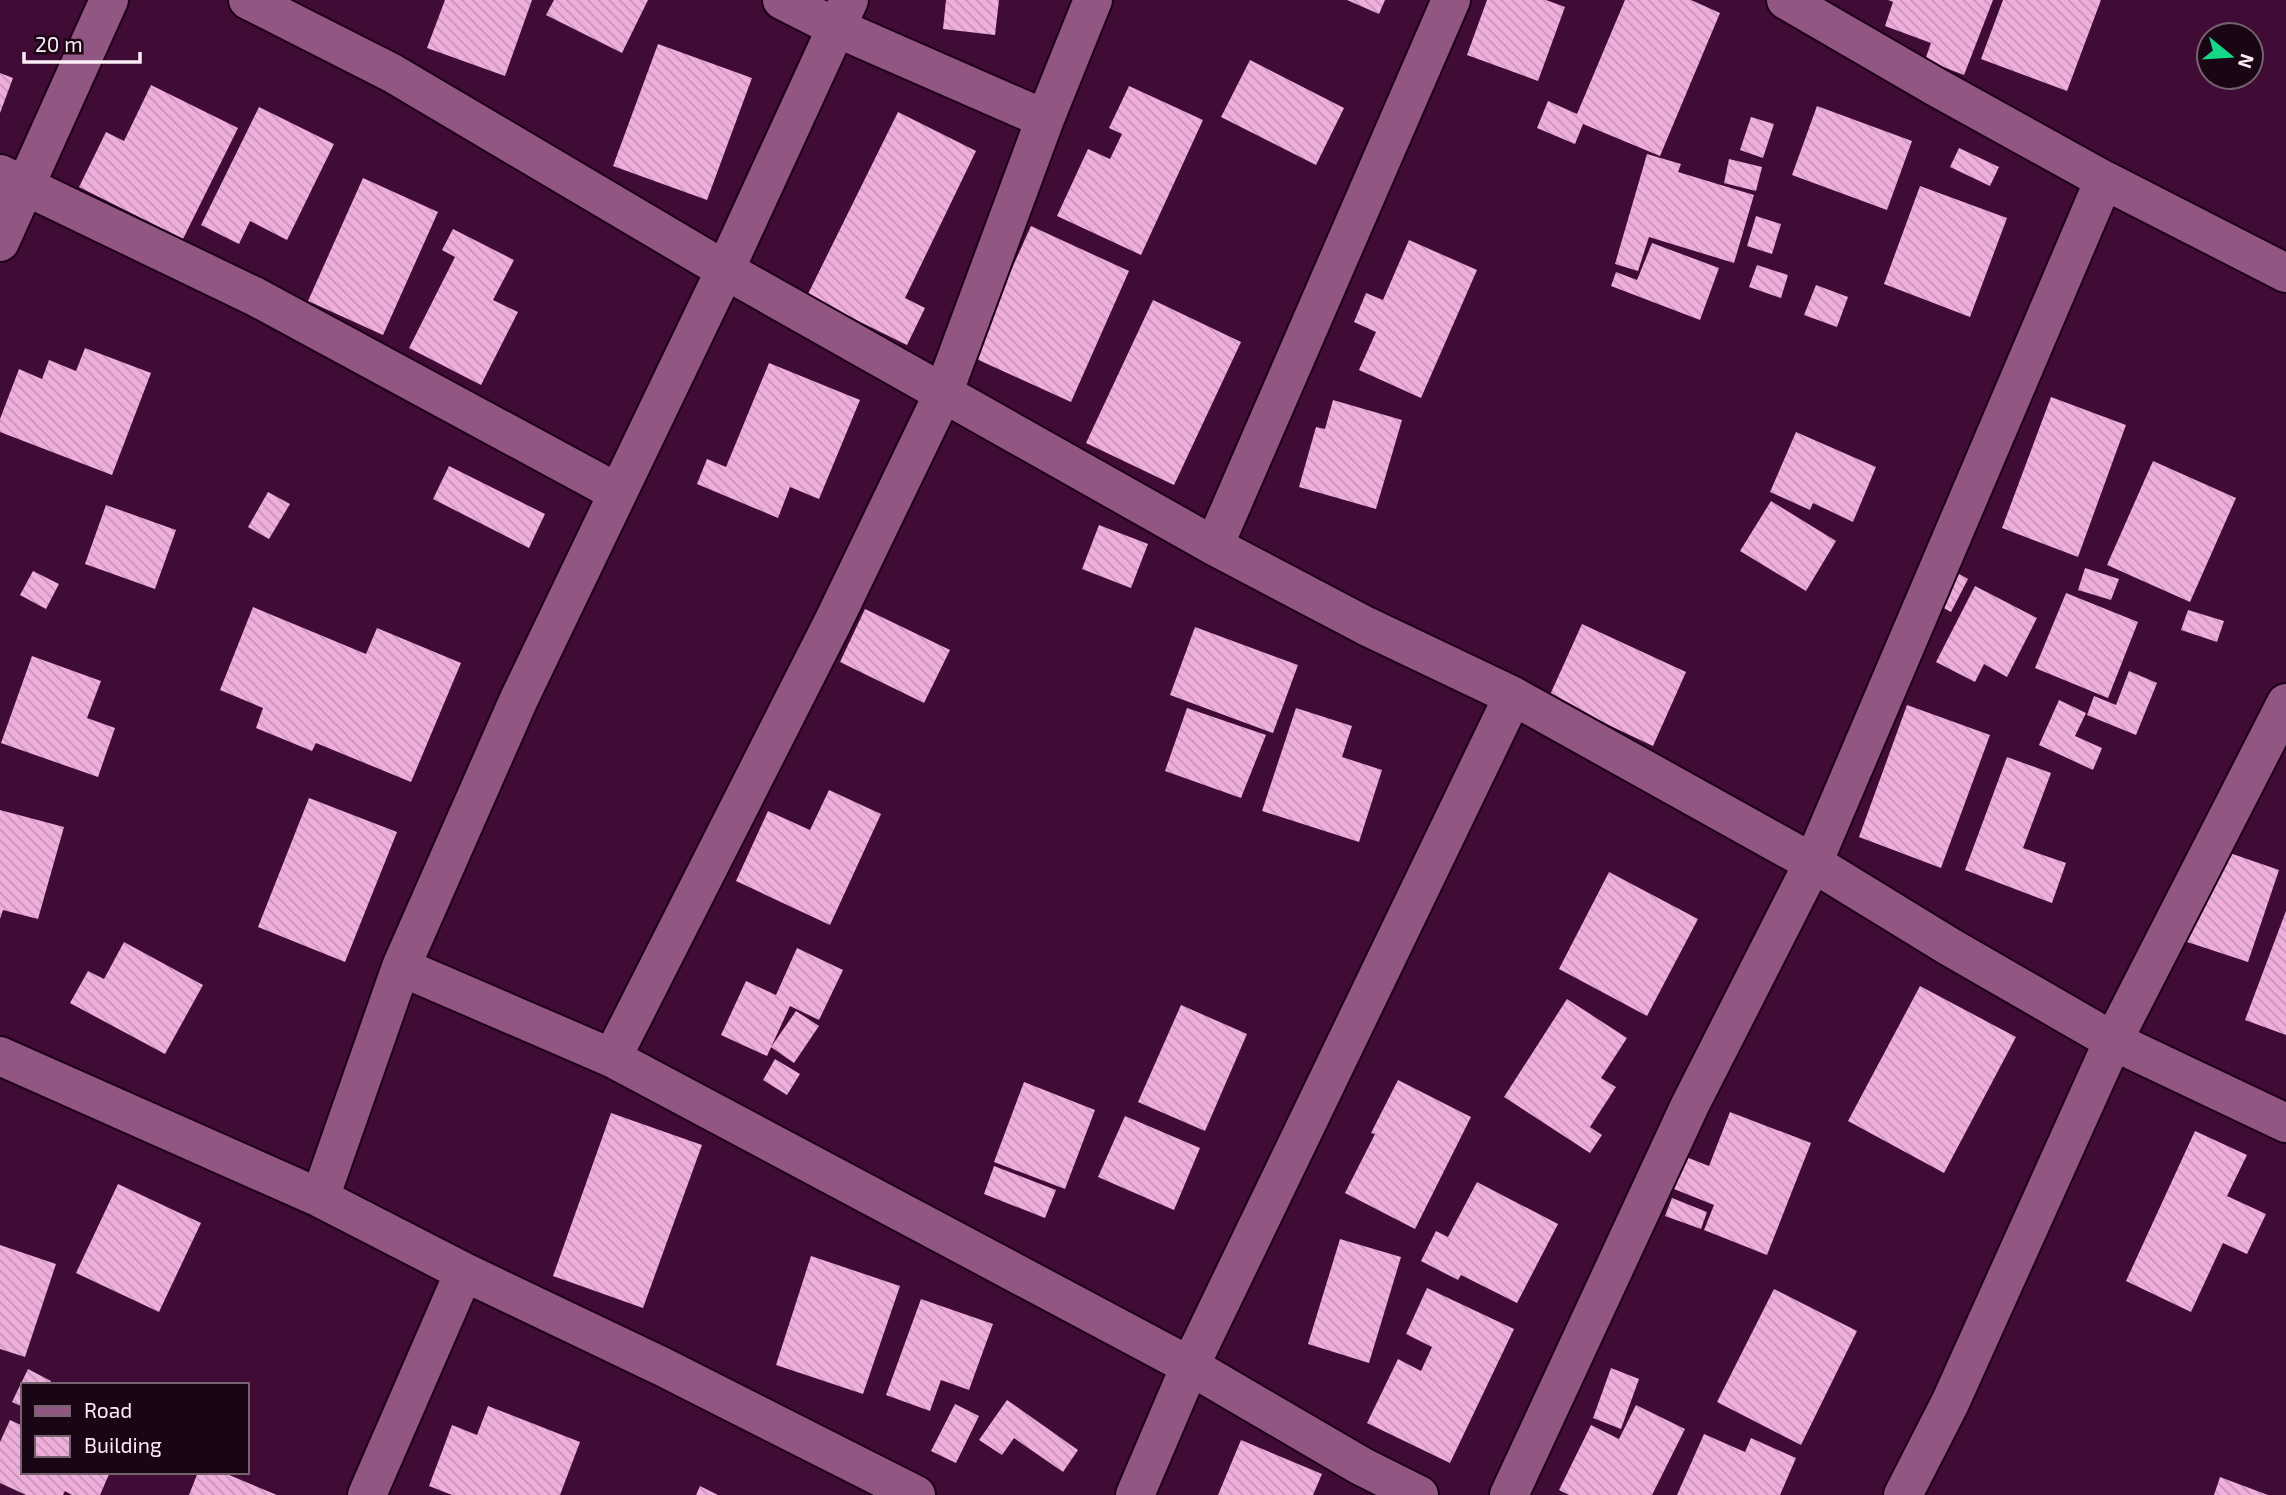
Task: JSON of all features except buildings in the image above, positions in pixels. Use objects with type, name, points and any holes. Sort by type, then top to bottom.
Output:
[{"type":"street","points":[[0,242],[13,179],[109,0]]},
{"type":"street","points":[[248,0],[391,73],[725,270],[1214,546],[1366,625],[1513,696],[1813,863],[1950,947],[2113,1041],[2286,1123]]},
{"type":"street","points":[[782,0],[843,14],[1045,118]]},
{"type":"street","points":[[612,1058],[833,622],[943,394],[1045,118],[1093,0]]},
{"type":"street","points":[[1214,546],[1451,0]]},
{"type":"street","points":[[1791,1],[1936,87],[2104,180],[2286,273]]},
{"type":"street","points":[[320,1198],[401,967],[519,699],[725,270],[843,14]]},
{"type":"street","points":[[13,179],[254,296],[618,493]]},
{"type":"street","points":[[1509,1495],[1690,1105],[1813,863],[2104,180]]},
{"type":"street","points":[[1135,1495],[1190,1366],[1513,696]]},
{"type":"street","points":[[1903,1495],[1950,1403],[2113,1041],[2286,703]]},
{"type":"street","points":[[401,967],[612,1058],[1190,1366],[1361,1466],[1419,1495]]},
{"type":"street","points":[[0,1056],[320,1198],[916,1495]]},
{"type":"street","points":[[368,1495],[464,1272]]}]
